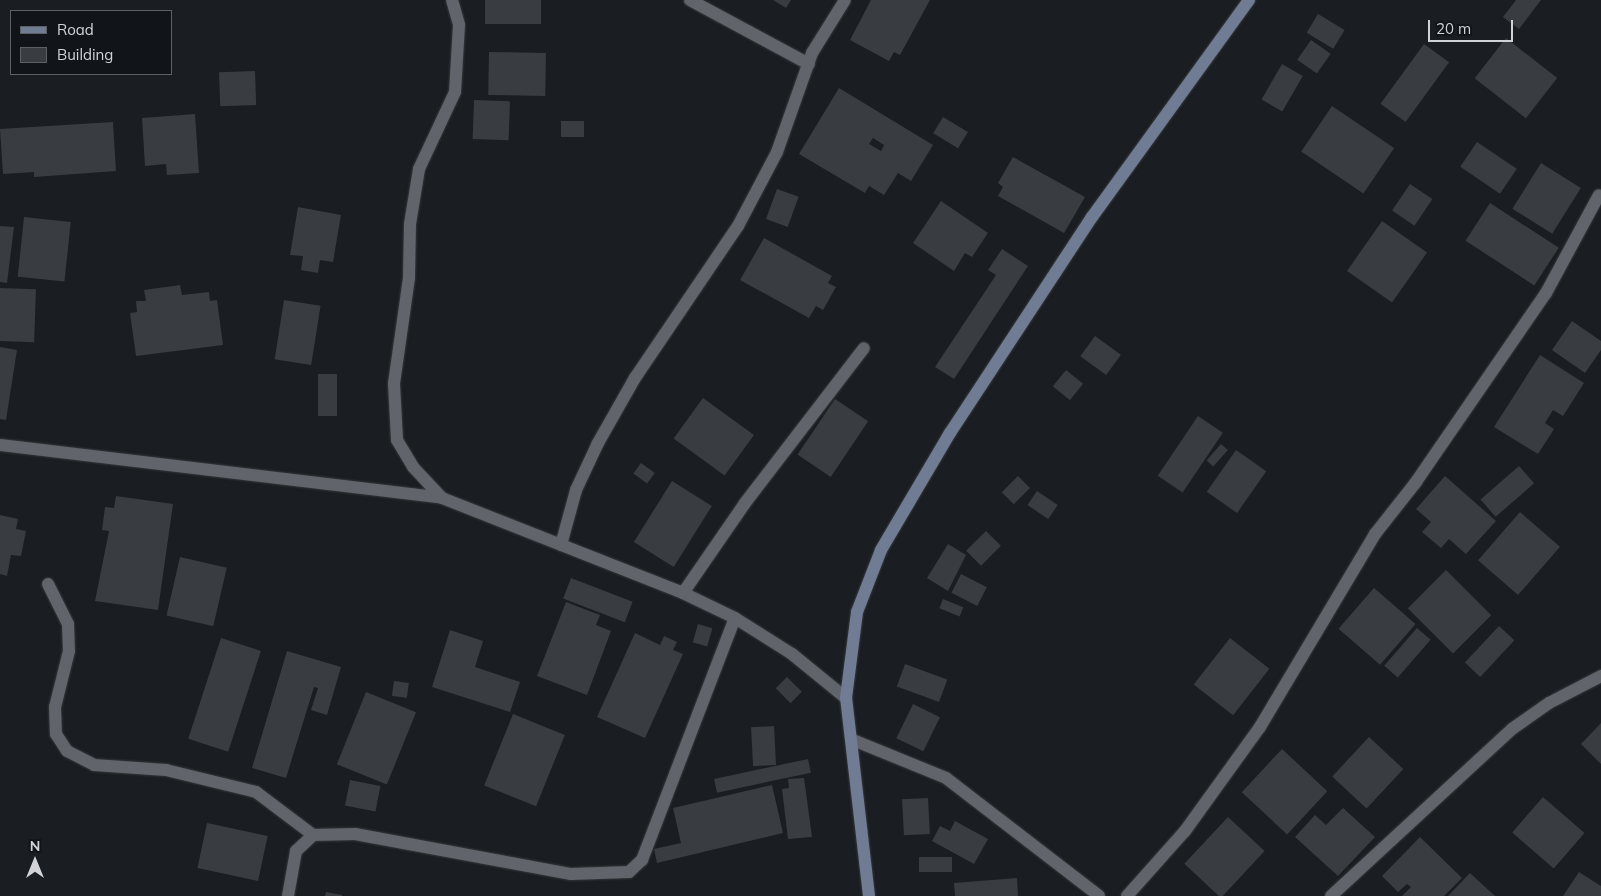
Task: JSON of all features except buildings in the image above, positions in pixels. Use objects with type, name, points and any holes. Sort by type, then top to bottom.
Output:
[{"type":"main road","points":[[869,896],[853,740],[846,698],[857,612],[881,550],[950,433],[1092,217],[1249,0]]},
{"type":"street","points":[[442,498],[413,467],[398,440],[394,384],[418,169],[454,92],[459,25],[452,0]]},
{"type":"street","points":[[690,0],[809,64]]},
{"type":"street","points":[[561,545],[576,490],[598,442],[635,378],[738,226],[777,152],[809,64],[845,0]]},
{"type":"street","points":[[1127,896],[1185,832],[1260,728],[1375,534],[1416,482],[1546,292],[1600,195]]},
{"type":"street","points":[[683,593],[864,348]]},
{"type":"street","points":[[0,445],[442,498],[683,593],[735,618],[792,654],[846,698]]},
{"type":"street","points":[[48,584],[68,624],[69,651],[55,707],[56,734],[67,751],[94,765],[166,770],[256,792],[313,835],[355,834],[570,874],[629,872],[642,860],[735,618]]},
{"type":"street","points":[[1331,896],[1512,729],[1549,703],[1601,676]]},
{"type":"street","points":[[853,740],[946,778],[1099,896]]},
{"type":"street","points":[[288,896],[296,851],[313,835]]}]
